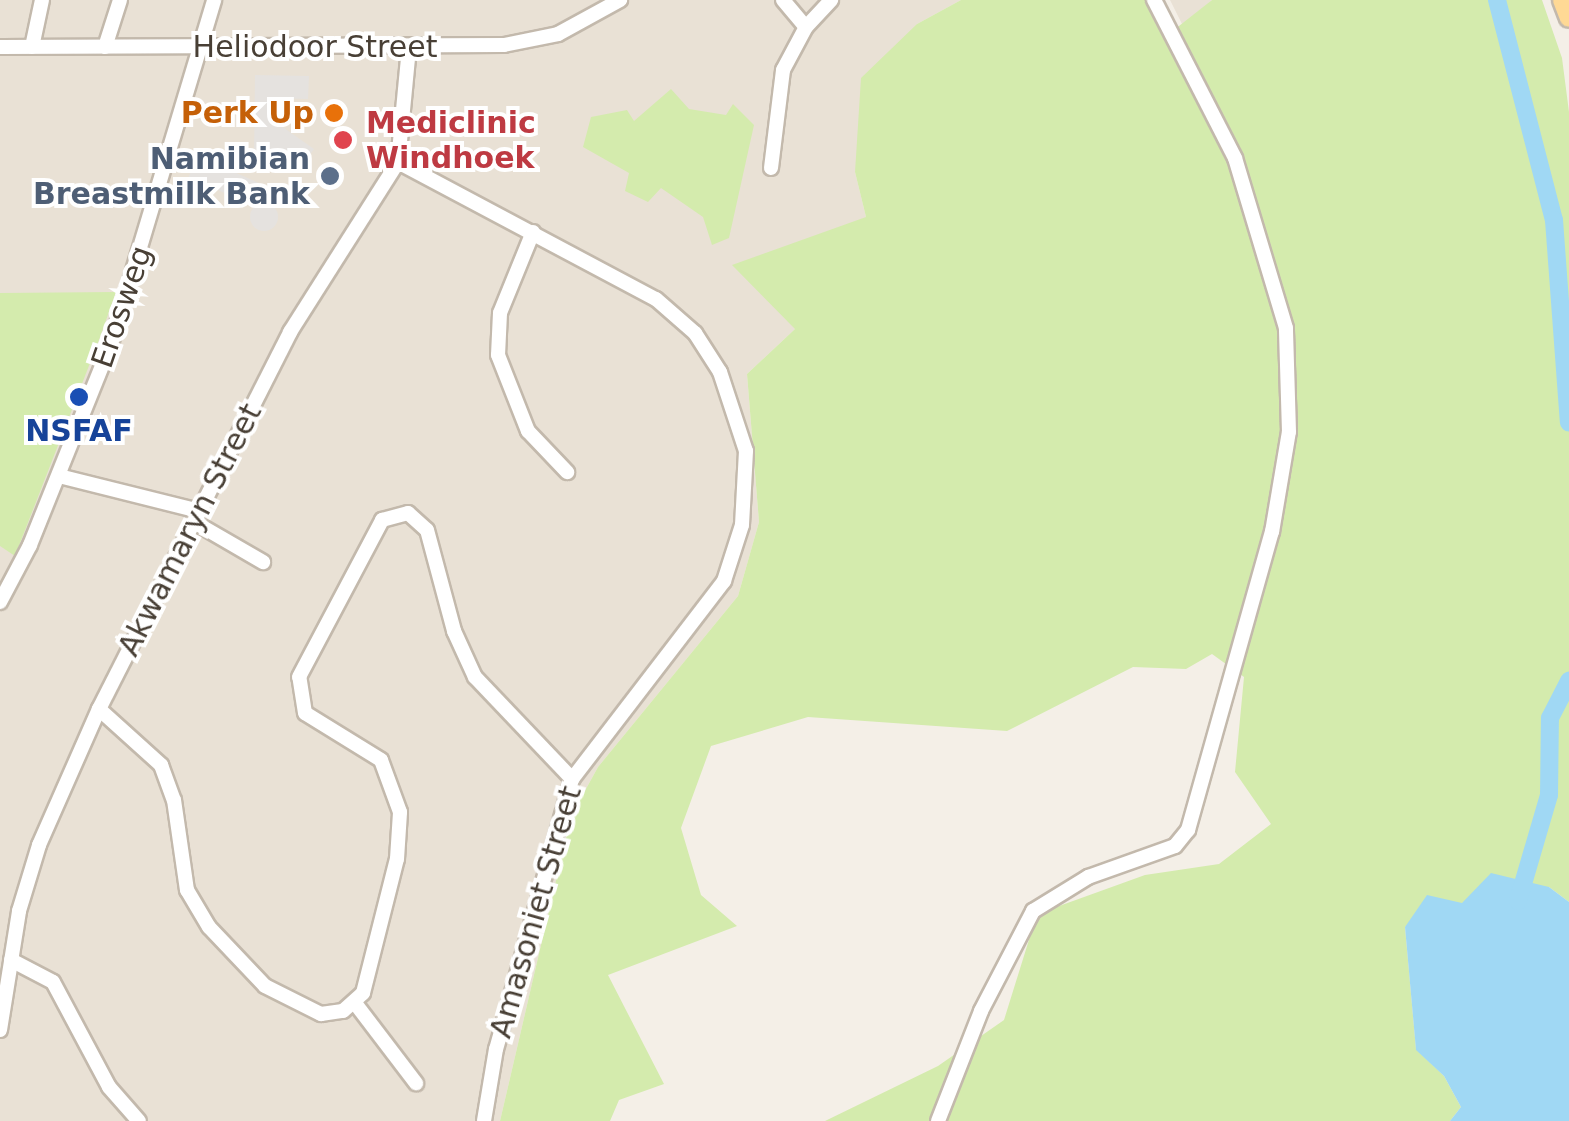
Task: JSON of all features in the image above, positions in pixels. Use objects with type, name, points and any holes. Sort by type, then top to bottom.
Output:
[{"type":"main road","points":[[1562,0],[1569,18]]},
{"type":"street","points":[[32,47],[42,0]]},
{"type":"street","points":[[104,48],[120,0]]},
{"type":"street","name":"Erosweg","points":[[0,602],[60,476],[134,276],[214,0]]},
{"type":"street","name":"Heliodoor Street","points":[[0,47],[409,47],[535,40],[620,0]]},
{"type":"street","points":[[783,0],[806,28]]},
{"type":"street","points":[[771,168],[778,88],[806,28],[831,0]]},
{"type":"street","points":[[938,1121],[981,1011],[1033,911],[1088,877],[1176,846],[1188,830],[1272,532],[1289,432],[1286,328],[1234,158],[1154,0]]},
{"type":"street","name":"Akwamaryn Street","points":[[0,1030],[11,960],[39,845],[99,709],[314,288],[398,162],[409,47]]},
{"type":"street","name":"Amasoniet Street","points":[[398,162],[630,281],[695,334],[720,372],[746,451],[742,526],[724,581],[572,779],[496,1049],[484,1121]]},
{"type":"street","points":[[533,232],[500,313],[498,354],[528,431],[567,472]]},
{"type":"street","points":[[60,476],[196,516],[263,562]]},
{"type":"street","points":[[99,709],[161,765],[174,800],[188,890],[220,941],[292,1004],[321,1014],[354,1003],[366,984],[397,859],[396,789],[371,752],[305,713],[298,691],[304,660],[382,520],[408,514],[427,530],[454,631],[474,677],[572,779]]},
{"type":"street","points":[[11,960],[53,982],[109,1088],[139,1121]]},
{"type":"street","points":[[354,1003],[416,1083]]},
{"type":"shaded area","points":[[0,0],[961,0],[917,24],[855,172],[866,217],[795,329],[747,374],[759,522],[738,596],[598,767],[571,816],[500,1121],[0,1121]]},
{"type":"shaded area","points":[[1170,0],[1212,0],[1183,26]]},
{"type":"shaded area","points":[[255,75],[309,76],[308,99],[267,98],[267,116],[314,149],[306,160],[254,157]]},
{"type":"shaded area","points":[[198,156],[264,185],[254,206],[189,177]]},
{"type":"shaded area","points":[[264,203],[274,207],[278,217],[274,227],[264,231],[254,227],[250,217],[254,207]]},
{"type":"green space","points":[[961,0],[1145,0],[1165,37],[1212,0],[1542,0],[1562,58],[1569,112],[1569,902],[1549,887],[1462,903],[1405,927],[1416,1049],[1444,1076],[1461,1107],[1450,1121],[825,1121],[938,1066],[1004,1020],[1037,914],[1145,875],[1219,864],[1271,824],[1235,772],[1244,677],[1212,654],[1186,669],[1133,667],[1007,731],[808,717],[711,746],[681,828],[701,895],[737,926],[608,975],[664,1084],[619,1100],[610,1121],[500,1121],[571,816],[598,767],[738,596],[759,522],[747,374],[795,329],[732,265],[866,217],[855,172],[861,78],[917,24]]},
{"type":"green space","points":[[671,89],[689,109],[726,115],[733,104],[754,125],[729,238],[712,245],[703,217],[661,188],[648,202],[625,191],[629,173],[583,147],[591,117],[627,110],[634,121]]},
{"type":"green space","points":[[116,292],[15,556],[0,546],[0,293]]},
{"type":"water","points":[[1491,873],[1549,887],[1569,902],[1569,1121],[1450,1121],[1461,1107],[1444,1076],[1416,1050],[1405,927],[1427,895],[1462,903]]},
{"type":"waterway","points":[[1497,0],[1554,220],[1569,422]]},
{"type":"waterway","points":[[1518,901],[1549,795],[1550,718],[1569,681]]},
{"type":"place","name":"Perk Up","points":[[334,113]]},
{"type":"place","name":"Mediclinic Windhoek","points":[[343,140]]},
{"type":"place","name":"Namibian Breastmilk Bank","points":[[330,176]]},
{"type":"place","name":"NSFAF","points":[[79,397]]}]
